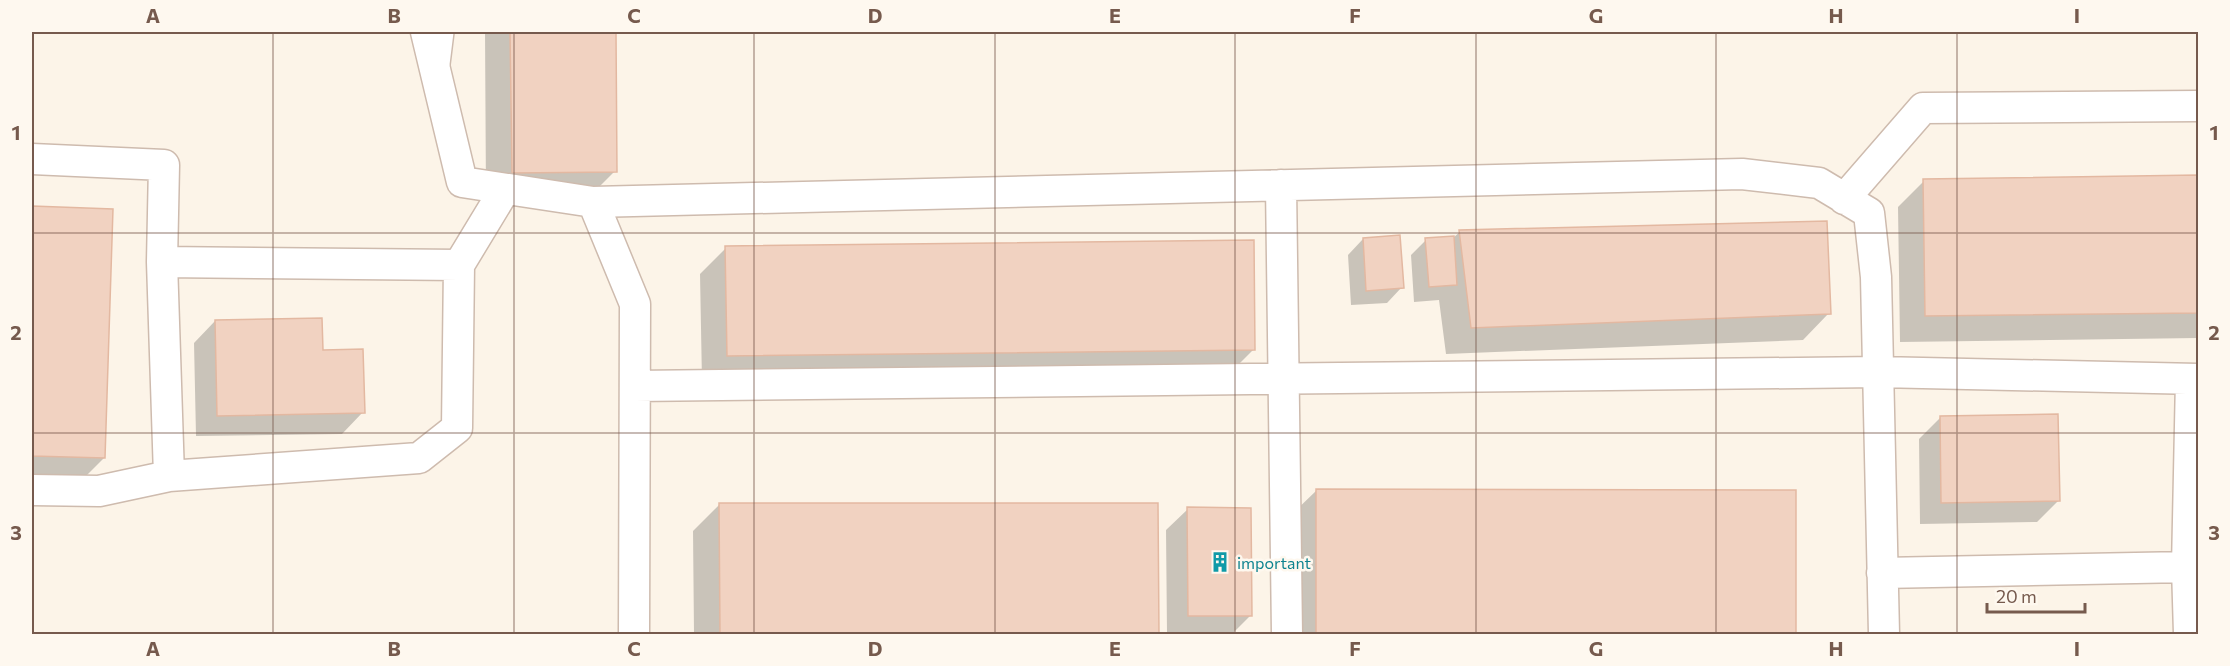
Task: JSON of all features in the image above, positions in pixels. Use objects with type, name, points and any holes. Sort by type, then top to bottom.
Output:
[{"type":"street","points":[[426,32],[462,182],[592,202],[1742,174],[1819,183],[1869,213],[1876,277],[1884,634]]},
{"type":"street","points":[[1844,199],[1923,108],[2199,106]]},
{"type":"street","points":[[32,159],[164,165],[162,262],[169,476]]},
{"type":"street","points":[[1281,185],[1287,634]]},
{"type":"street","points":[[32,490],[99,491],[169,476],[419,458],[457,428],[459,265],[505,189]]},
{"type":"street","points":[[592,202],[635,304],[634,634]]},
{"type":"street","points":[[162,262],[459,265]]},
{"type":"street","points":[[635,386],[1878,372],[2195,379],[2187,567],[2189,634]]},
{"type":"street","points":[[1882,573],[2187,567]]},
{"type":"lane","points":[[439,82],[446,32]]},
{"type":"building","points":[[510,32],[616,32],[617,172],[512,173]]},
{"type":"building","points":[[2198,175],[2198,313],[1925,316],[1923,179]]},
{"type":"building","points":[[32,206],[113,209],[105,458],[32,456]]},
{"type":"building","points":[[1827,221],[1831,314],[1471,328],[1459,230]]},
{"type":"building","points":[[1400,235],[1404,288],[1366,291],[1363,238]]},
{"type":"building","points":[[1454,236],[1457,285],[1429,287],[1425,238]]},
{"type":"building","points":[[1254,240],[1255,350],[727,356],[725,246]]},
{"type":"building","points":[[322,318],[323,350],[363,349],[365,413],[217,416],[215,320]]},
{"type":"building","points":[[2058,414],[2060,501],[1941,503],[1940,416]]},
{"type":"building","points":[[1316,489],[1796,490],[1796,634],[1316,634]]},
{"type":"building","points":[[719,503],[1158,503],[1159,634],[720,634]]},
{"type":"building","name":"important","points":[[1187,507],[1251,508],[1252,616],[1188,616]]},
{"type":"place","name":"important","points":[[1220,562]]}]
